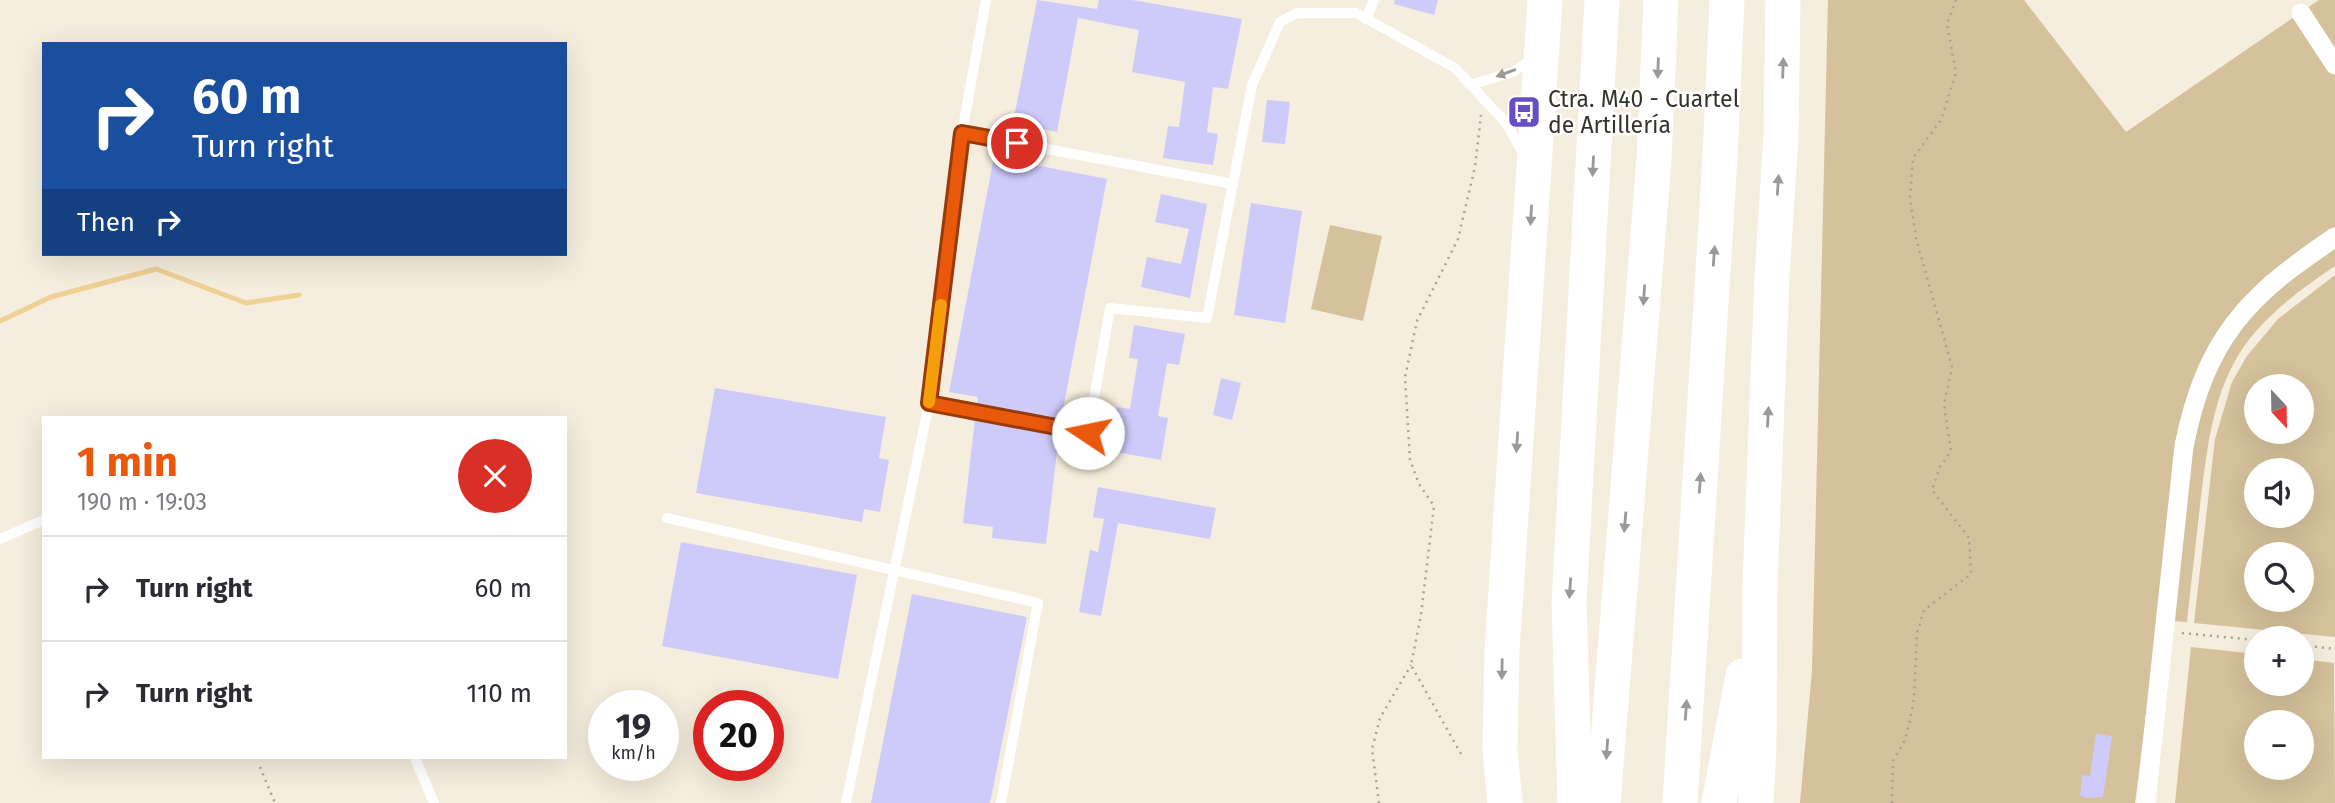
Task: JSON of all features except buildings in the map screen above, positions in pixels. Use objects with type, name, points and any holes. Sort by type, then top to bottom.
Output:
[{"type":"highway","points":[[1505,803],[1500,750],[1502,651],[1539,55],[1545,0]]},
{"type":"highway","points":[[1575,803],[1569,602],[1602,0]]},
{"type":"highway","points":[[1603,803],[1654,159],[1661,0]]},
{"type":"highway","points":[[1680,803],[1720,157],[1727,0]]},
{"type":"highway","points":[[1756,803],[1760,583],[1772,277],[1781,135],[1783,0]]},
{"type":"highway","points":[[1720,803],[1760,583]]},
{"type":"street","points":[[2299,9],[2335,65]]},
{"type":"street","points":[[2146,803],[2184,446],[2193,401],[2221,343],[2244,310],[2283,275],[2335,237]]},
{"type":"lane","points":[[846,803],[929,403],[962,133],[986,0]]},
{"type":"lane","points":[[1366,19],[1374,0]]},
{"type":"lane","points":[[929,403],[1088,433],[1110,308],[1208,318],[1252,85],[1280,22],[1297,13],[1356,13],[1455,68],[1506,123],[1533,171]]},
{"type":"lane","points":[[1470,85],[1513,72],[1539,55]]},
{"type":"lane","points":[[962,133],[1233,184]]},
{"type":"lane","points":[[667,518],[1038,603],[1002,803]]},
{"type":"lane","points":[[0,539],[42,521]]},
{"type":"lane","points":[[415,759],[434,803]]},
{"type":"path","points":[[1892,803],[1893,761],[1905,740],[1910,720],[1917,633],[1924,610],[1971,574],[1969,538],[1932,490],[1940,467],[1951,451],[1944,405],[1952,367],[1916,239],[1910,197],[1913,158],[1941,120],[1956,73],[1947,24],[1956,0]]},
{"type":"path","points":[[1379,803],[1372,749],[1380,718],[1411,665],[1421,615],[1434,506],[1419,484],[1410,460],[1405,377],[1417,321],[1458,239],[1475,167],[1482,98]]},
{"type":"path","points":[[2172,632],[2244,639]]},
{"type":"path","points":[[2314,647],[2335,649]]},
{"type":"path","points":[[1411,665],[1461,754]]},
{"type":"path","points":[[260,767],[275,803]]},
{"type":"shaded area","points":[[1828,0],[2024,0],[2126,132],[2319,0],[2335,0],[2335,227],[2266,276],[2238,304],[2216,335],[2168,537],[2135,803],[1800,803],[1812,671]]},
{"type":"shaded area","points":[[1330,225],[1382,236],[1363,321],[1311,309]]},
{"type":"shaded area","points":[[2335,249],[2335,266],[2275,312],[2242,349],[2231,369],[2215,413],[2206,458],[2187,622],[2173,621],[2190,464],[2210,385],[2225,351],[2254,312],[2276,292]]},
{"type":"shaded area","points":[[2335,275],[2335,637],[2314,635],[2314,626],[2244,628],[2194,623],[2215,439],[2232,382],[2247,356],[2278,319]]},
{"type":"shaded area","points":[[2191,647],[2244,653],[2244,696],[2314,696],[2314,661],[2334,663],[2335,803],[2175,803]]},
{"type":"waterway","points":[[0,321],[51,297],[156,269],[246,303],[299,295]]},
{"type":"slow traffic","points":[[929,402],[941,305]]},
{"type":"place","name":"Ctra. M40 - Cuartel de Artillería","points":[[1524,112]]},
{"type":"route","points":[[1017,143],[962,133],[929,403],[1088,433]]}]
